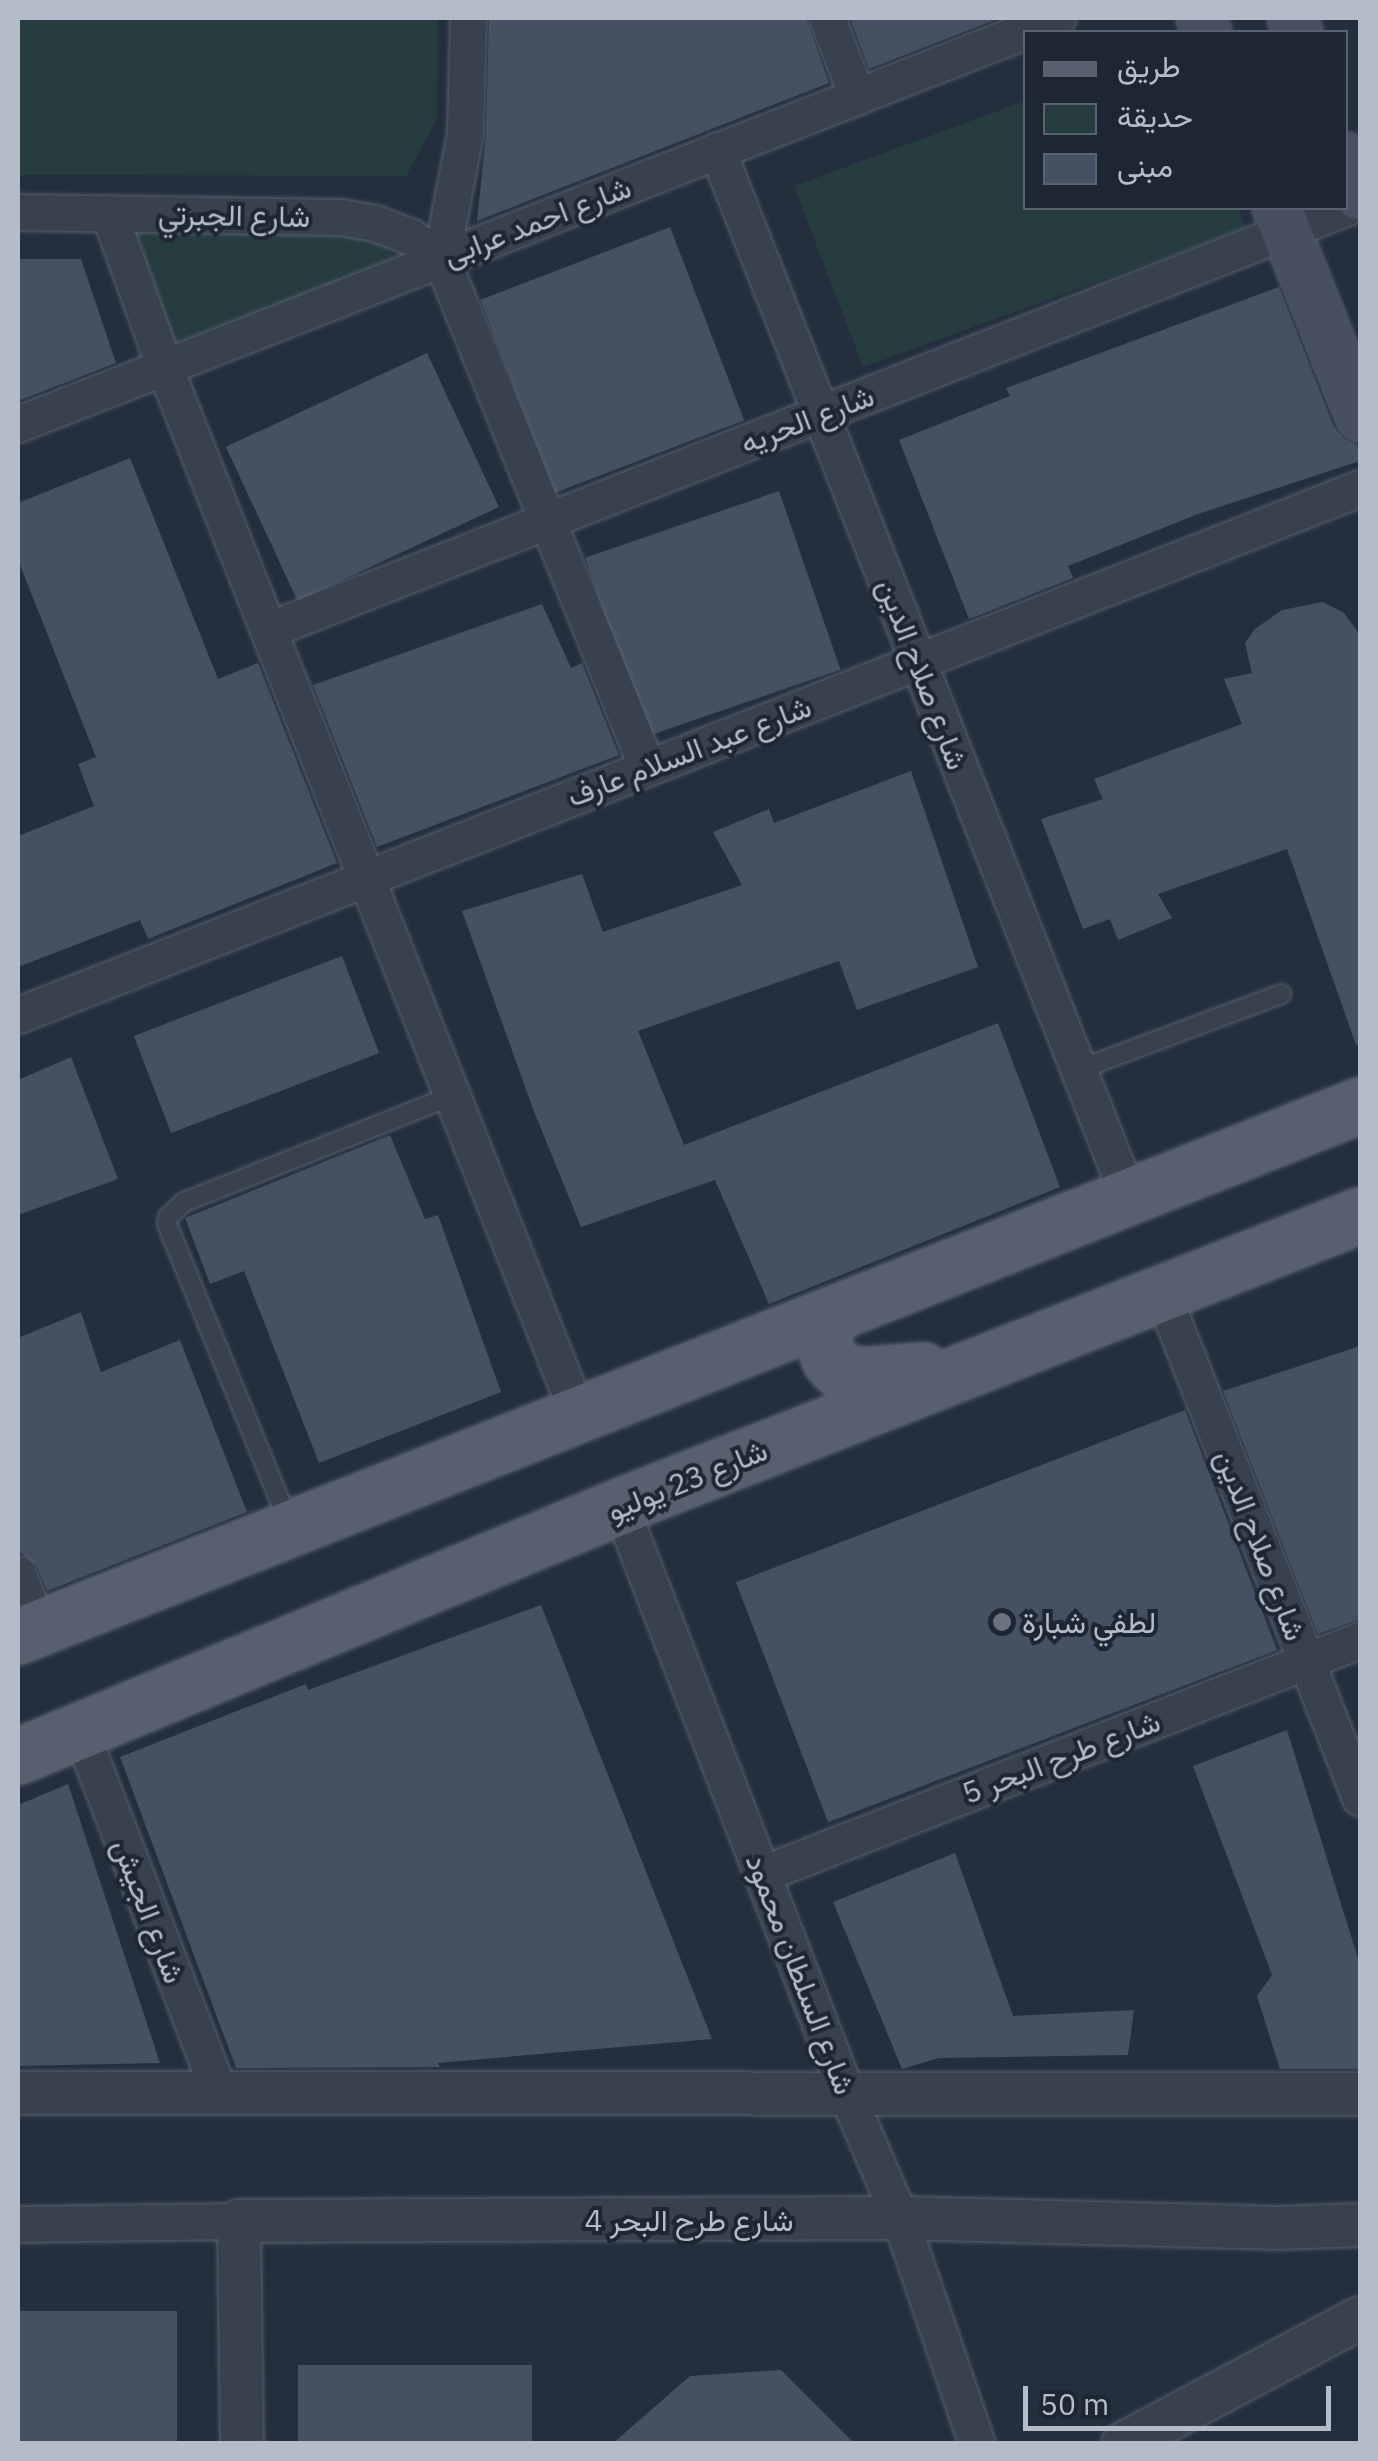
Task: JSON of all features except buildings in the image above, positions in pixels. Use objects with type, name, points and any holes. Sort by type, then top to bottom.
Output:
[{"type":"main road","points":[[1348,162],[1360,198]]},
{"type":"main road","points":[[1282,219],[1360,416]]},
{"type":"main road","points":[[28,1632],[1360,1105]]},
{"type":"main road","name":"شارع 23 يوليو","points":[[18,1756],[620,1506],[1360,1215]]},
{"type":"main road","points":[[832,1315],[822,1336],[824,1348],[829,1359],[847,1374],[977,1365]]},
{"type":"street","points":[[468,18],[465,133],[441,258],[648,768]]},
{"type":"street","points":[[827,18],[857,96]]},
{"type":"street","name":"شارع احمد عرابى","points":[[1026,30],[1057,18]]},
{"type":"street","name":"شارع احمد عرابى","points":[[18,424],[1023,31]]},
{"type":"street","name":"شارع صلاح الدين","points":[[718,150],[1128,1198]]},
{"type":"street","name":"شارع الحريه","points":[[268,630],[820,413],[1282,219],[1315,210]]},
{"type":"street","name":"شارع الجبرتي","points":[[18,212],[340,216],[375,222],[411,237],[441,258]]},
{"type":"street","points":[[109,212],[164,366],[578,1415]]},
{"type":"street","name":"شارع عبد السلام عارف","points":[[18,1015],[1360,488]]},
{"type":"street","name":"شارع صلاح الدين","points":[[1162,1293],[1360,1798]]},
{"type":"street","name":"شارع السلطان محمود","points":[[620,1506],[846,2092],[900,2218],[977,2444]]},
{"type":"street","points":[[18,1574],[28,1632]]},
{"type":"street","name":"شارع طرح البحر 5","points":[[762,1874],[1360,1640]]},
{"type":"street","name":"شارع الجيش","points":[[80,1730],[219,2092]]},
{"type":"street","points":[[18,2092],[1360,2094]]},
{"type":"street","name":"شارع طرح البحر 4","points":[[18,2224],[900,2218],[1278,2228],[1360,2225]]},
{"type":"street","points":[[239,2221],[242,2444]]},
{"type":"street","points":[[1123,2444],[1360,2318]]},
{"type":"lane","points":[[1078,1070],[1281,994]]},
{"type":"lane","points":[[291,1528],[167,1224],[168,1216],[184,1202],[452,1096]]},
{"type":"green space","points":[[18,18],[438,18],[437,119],[406,176],[18,175]]},
{"type":"green space","points":[[1023,102],[1023,210],[1239,210],[1246,228],[863,367],[794,186]]},
{"type":"green space","points":[[125,221],[382,231],[396,264],[170,349]]},
{"type":"place","name":"لطفي شبارة","points":[[1002,1622]]}]
